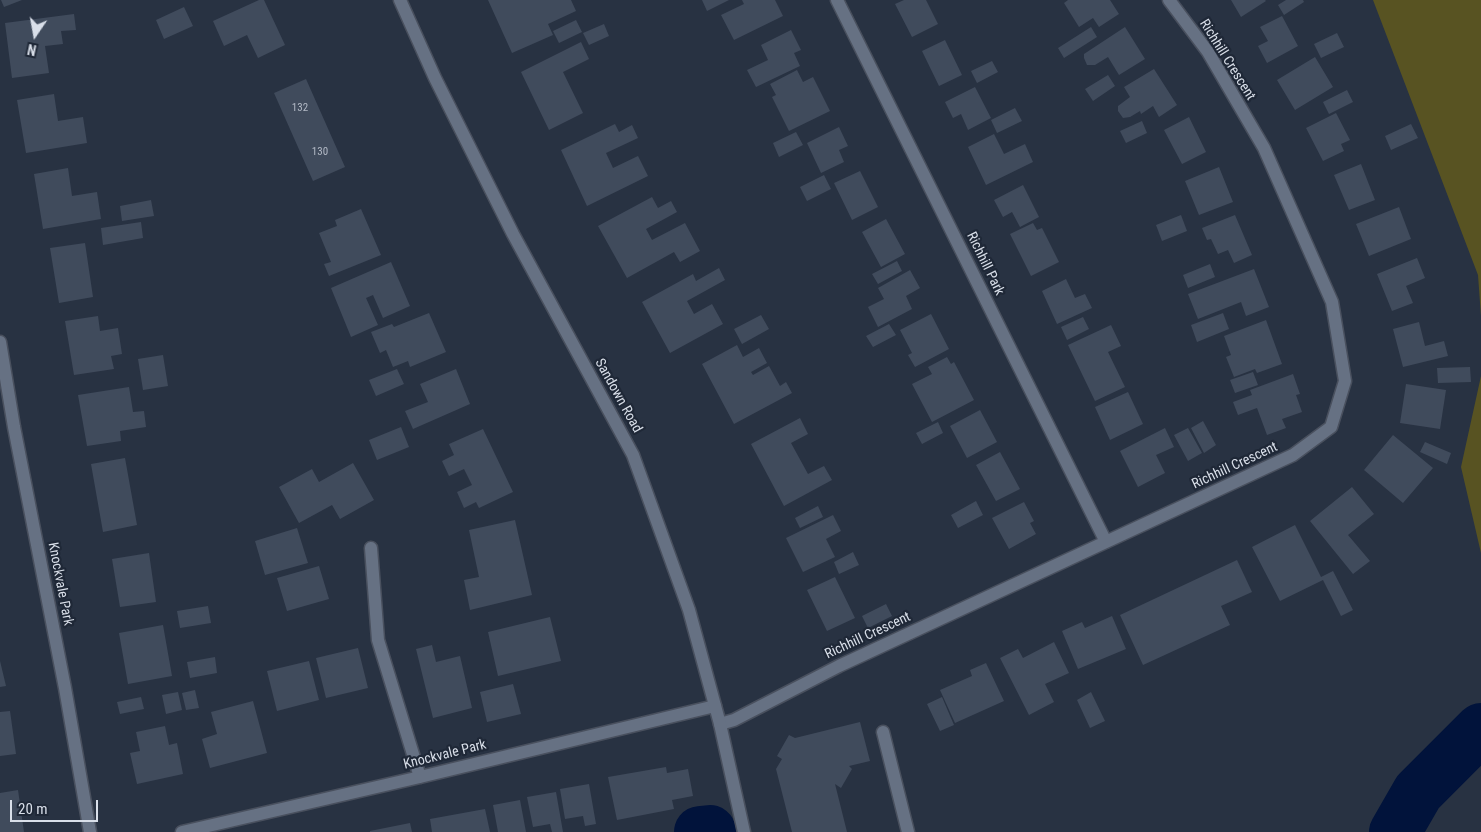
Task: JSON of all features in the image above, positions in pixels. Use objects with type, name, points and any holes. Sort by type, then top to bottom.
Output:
[{"type":"street","name":"Sandown Road","points":[[400,0],[435,78],[513,234],[634,455],[689,610],[720,724],[744,832]]},
{"type":"street","name":"Richhill Park","points":[[837,0],[1106,542]]},
{"type":"street","name":"Richhill Crescent","points":[[720,724],[734,720],[839,666],[1294,455],[1332,427],[1345,381],[1332,302],[1264,148],[1208,52],[1169,0]]},
{"type":"street","name":"Knockvale Park","points":[[0,342],[14,427],[65,688],[90,832]]},
{"type":"street","points":[[371,548],[378,640],[420,777]]},
{"type":"street","name":"Knockvale Park","points":[[182,832],[715,706]]},
{"type":"street","points":[[883,732],[908,832]]},
{"type":"shaded area","points":[[1373,0],[1481,0],[1481,316],[1478,275]]},
{"type":"shaded area","points":[[1481,376],[1481,553],[1461,467]]},
{"type":"building","points":[[1,0],[22,0],[4,7]]},
{"type":"building","points":[[259,0],[264,0],[285,45],[258,58],[247,35],[224,46],[213,21]]},
{"type":"building","points":[[488,0],[571,0],[576,11],[548,24],[553,35],[512,53]]},
{"type":"building","points":[[702,0],[729,0],[707,11]]},
{"type":"building","points":[[742,0],[775,0],[783,16],[734,40],[721,15],[744,4]]},
{"type":"building","points":[[904,0],[926,0],[938,24],[912,37],[895,4]]},
{"type":"building","points":[[1068,0],[1110,0],[1119,14],[1099,27],[1093,18],[1079,27],[1064,3]]},
{"type":"building","points":[[1231,0],[1265,0],[1266,1],[1241,17]]},
{"type":"building","points":[[1286,0],[1303,0],[1304,2],[1284,15],[1278,5]]},
{"type":"building","points":[[184,7],[193,26],[164,39],[156,20]]},
{"type":"building","points":[[74,14],[76,30],[61,31],[63,44],[45,46],[49,73],[12,78],[5,23]]},
{"type":"building","points":[[1282,16],[1298,46],[1267,63],[1258,46],[1268,41],[1260,27]]},
{"type":"building","points":[[576,20],[582,32],[559,43],[553,31]]},
{"type":"building","points":[[604,24],[609,36],[589,45],[583,33]]},
{"type":"building","points":[[1091,27],[1097,37],[1064,58],[1058,48]]},
{"type":"building","points":[[1125,27],[1145,59],[1119,75],[1108,57],[1095,65],[1087,65],[1084,54]]},
{"type":"building","points":[[791,30],[801,50],[794,53],[800,66],[756,87],[747,70],[768,60],[761,45]]},
{"type":"building","points":[[1337,33],[1344,47],[1321,58],[1314,44]]},
{"type":"building","points":[[945,40],[962,75],[939,86],[922,51]]},
{"type":"building","points":[[581,42],[589,59],[563,72],[583,113],[549,130],[521,72]]},
{"type":"building","points":[[1315,57],[1333,87],[1295,110],[1277,80]]},
{"type":"building","points":[[992,61],[998,72],[977,83],[971,71]]},
{"type":"building","points":[[1154,69],[1177,105],[1159,117],[1153,106],[1141,114],[1140,111],[1130,117],[1123,118],[1118,111],[1118,106],[1130,97],[1124,87]]},
{"type":"building","points":[[797,70],[803,82],[813,77],[830,111],[789,131],[772,97],[776,95],[770,84]]},
{"type":"building","points":[[1108,75],[1115,86],[1093,101],[1085,89]]},
{"type":"building","points":[[306,79],[345,167],[313,181],[274,93]]},
{"type":"building","points":[[975,87],[991,118],[968,130],[961,114],[953,118],[945,102]]},
{"type":"building","points":[[1347,90],[1353,102],[1329,114],[1323,102]]},
{"type":"building","points":[[54,94],[58,121],[83,117],[87,143],[26,153],[17,100]]},
{"type":"building","points":[[1015,108],[1022,121],[997,133],[991,120]]},
{"type":"building","points":[[1336,113],[1350,140],[1341,144],[1344,151],[1323,161],[1306,128]]},
{"type":"building","points":[[1189,117],[1206,152],[1182,164],[1164,130]]},
{"type":"building","points":[[1142,121],[1147,133],[1126,143],[1120,131]]},
{"type":"building","points":[[615,124],[619,132],[632,125],[638,138],[606,153],[613,168],[638,156],[648,176],[587,206],[561,150]]},
{"type":"building","points":[[1411,124],[1418,138],[1391,150],[1385,136]]},
{"type":"building","points":[[839,127],[848,146],[839,150],[844,162],[821,173],[807,143]]},
{"type":"building","points":[[796,132],[803,145],[779,157],[773,143]]},
{"type":"building","points":[[994,134],[1004,154],[1025,144],[1033,162],[986,185],[968,147]]},
{"type":"building","points":[[1361,164],[1375,200],[1349,210],[1334,175]]},
{"type":"building","points":[[1219,167],[1233,202],[1199,215],[1185,181]]},
{"type":"building","points":[[68,168],[72,196],[97,192],[101,219],[43,229],[34,174]]},
{"type":"building","points":[[860,171],[878,207],[852,220],[834,183]]},
{"type":"building","points":[[824,175],[831,189],[807,201],[800,187]]},
{"type":"building","points":[[1023,185],[1039,217],[1020,227],[1012,212],[1003,217],[994,200]]},
{"type":"building","points":[[652,197],[658,208],[671,201],[677,212],[646,229],[652,240],[685,223],[700,251],[680,262],[674,252],[627,278],[598,226]]},
{"type":"building","points":[[151,200],[154,216],[122,221],[120,206]]},
{"type":"building","points":[[1399,207],[1411,239],[1369,256],[1356,224]]},
{"type":"building","points":[[361,209],[381,255],[329,276],[324,264],[331,262],[319,233],[337,226],[335,220]]},
{"type":"building","points":[[1181,215],[1187,231],[1162,241],[1156,225]]},
{"type":"building","points":[[1235,215],[1252,255],[1234,263],[1228,250],[1218,254],[1211,239],[1207,240],[1202,228]]},
{"type":"building","points":[[886,219],[905,254],[881,267],[862,232]]},
{"type":"building","points":[[141,222],[143,238],[103,245],[101,228]]},
{"type":"building","points":[[1033,223],[1037,230],[1042,228],[1059,262],[1031,276],[1010,234]]},
{"type":"building","points":[[85,243],[93,297],[59,303],[50,248]]},
{"type":"building","points":[[1417,258],[1425,278],[1406,286],[1413,303],[1392,311],[1377,274]]},
{"type":"building","points":[[897,261],[902,271],[878,284],[872,274]]},
{"type":"building","points":[[391,262],[410,306],[383,318],[373,295],[366,298],[378,325],[351,337],[331,288]]},
{"type":"building","points":[[1210,264],[1215,277],[1188,288],[1183,275]]},
{"type":"building","points":[[719,268],[725,280],[687,301],[694,314],[712,304],[723,324],[670,353],[642,302],[693,274],[696,281]]},
{"type":"building","points":[[1254,269],[1269,307],[1246,316],[1241,302],[1198,319],[1188,294]]},
{"type":"building","points":[[910,270],[920,288],[906,296],[912,309],[878,327],[868,307],[884,299],[878,288]]},
{"type":"building","points":[[1066,279],[1075,298],[1085,294],[1092,308],[1057,324],[1042,291]]},
{"type":"building","points":[[429,313],[446,352],[410,367],[408,361],[393,367],[386,350],[380,353],[371,332],[392,324],[394,327]]},
{"type":"building","points":[[1223,313],[1229,329],[1197,342],[1191,325]]},
{"type":"building","points":[[931,314],[949,349],[915,367],[908,355],[912,353],[900,330]]},
{"type":"building","points":[[761,315],[769,329],[742,344],[734,329]]},
{"type":"building","points":[[98,316],[100,331],[118,328],[122,354],[111,356],[114,369],[74,375],[65,321]]},
{"type":"building","points":[[1083,317],[1089,329],[1067,340],[1061,327]]},
{"type":"building","points":[[1266,320],[1282,364],[1257,373],[1255,369],[1234,377],[1226,357],[1231,355],[1224,336]]},
{"type":"building","points":[[1419,322],[1425,346],[1444,341],[1448,356],[1403,367],[1393,329]]},
{"type":"building","points":[[889,324],[896,335],[873,347],[866,336]]},
{"type":"building","points":[[1111,325],[1121,346],[1108,352],[1125,387],[1095,401],[1068,345]]},
{"type":"building","points":[[737,345],[743,357],[759,348],[767,363],[751,372],[753,375],[769,366],[780,386],[786,382],[792,393],[734,424],[702,364]]},
{"type":"building","points":[[163,355],[168,386],[143,390],[138,359]]},
{"type":"building","points":[[947,357],[951,364],[954,362],[974,400],[932,422],[912,384],[932,374],[928,367]]},
{"type":"building","points":[[1470,367],[1471,382],[1438,383],[1437,368]]},
{"type":"building","points":[[397,369],[404,384],[376,396],[369,380]]},
{"type":"building","points":[[456,369],[470,404],[413,429],[405,411],[428,402],[420,384]]},
{"type":"building","points":[[1253,372],[1258,385],[1235,393],[1230,380]]},
{"type":"building","points":[[1293,374],[1300,394],[1296,395],[1302,412],[1282,419],[1286,428],[1267,435],[1257,408],[1238,415],[1233,402],[1252,395],[1250,390]]},
{"type":"building","points":[[1406,384],[1446,390],[1440,429],[1400,423]]},
{"type":"building","points":[[129,387],[133,412],[144,411],[146,427],[120,431],[121,441],[87,446],[78,395]]},
{"type":"building","points":[[1128,392],[1143,424],[1110,440],[1095,407]]},
{"type":"building","points":[[980,410],[997,442],[967,458],[950,426]]},
{"type":"building","points":[[800,418],[808,434],[791,443],[808,474],[824,466],[832,480],[784,506],[751,444]]},
{"type":"building","points":[[1203,421],[1216,445],[1204,453],[1191,428]]},
{"type":"building","points":[[938,422],[943,433],[922,444],[916,433]]},
{"type":"building","points":[[401,427],[409,447],[377,460],[369,440]]},
{"type":"building","points":[[1165,428],[1174,447],[1156,455],[1165,473],[1138,487],[1120,451]]},
{"type":"building","points":[[1188,428],[1202,453],[1188,461],[1174,435]]},
{"type":"building","points":[[483,429],[513,492],[479,508],[476,502],[464,508],[457,492],[472,485],[464,469],[449,476],[442,461],[454,455],[449,444]]},
{"type":"building","points":[[1393,435],[1433,468],[1403,503],[1364,470]]},
{"type":"building","points":[[1425,442],[1451,453],[1447,464],[1420,452]]},
{"type":"building","points":[[1000,452],[1020,489],[996,501],[976,465]]},
{"type":"building","points":[[125,458],[137,525],[103,532],[91,464]]},
{"type":"building","points":[[353,463],[374,500],[340,519],[332,505],[299,523],[279,487],[312,469],[319,482]]},
{"type":"building","points":[[1352,487],[1374,514],[1348,535],[1370,561],[1353,574],[1310,521]]},
{"type":"building","points":[[976,501],[983,515],[958,528],[951,515]]},
{"type":"building","points":[[1024,502],[1034,521],[1030,523],[1036,534],[1009,549],[992,518]]},
{"type":"building","points":[[818,506],[823,517],[800,528],[795,518]]},
{"type":"building","points":[[833,515],[841,531],[826,539],[835,557],[803,572],[786,538]]},
{"type":"building","points":[[515,520],[532,595],[470,610],[464,580],[479,577],[469,530]]},
{"type":"building","points":[[1295,525],[1321,577],[1333,571],[1353,610],[1341,616],[1323,580],[1280,601],[1252,547]]},
{"type":"building","points":[[297,528],[308,563],[265,575],[255,541]]},
{"type":"building","points":[[853,552],[859,565],[839,574],[834,562]]},
{"type":"building","points":[[149,553],[156,602],[120,607],[112,559]]},
{"type":"building","points":[[1237,560],[1252,592],[1221,606],[1230,625],[1143,665],[1120,615]]},
{"type":"building","points":[[319,566],[329,599],[287,611],[277,578]]},
{"type":"building","points":[[835,577],[855,618],[827,631],[807,590]]},
{"type":"building","points":[[886,604],[892,616],[868,628],[862,616]]},
{"type":"building","points":[[208,606],[211,623],[180,628],[177,611]]},
{"type":"building","points":[[1112,616],[1126,649],[1078,669],[1062,631],[1082,622],[1085,628]]},
{"type":"building","points":[[550,617],[561,661],[498,676],[488,632]]},
{"type":"building","points":[[163,625],[172,676],[128,684],[119,633]]},
{"type":"building","points":[[1054,642],[1069,673],[1045,684],[1054,702],[1029,715],[1000,658],[1018,649],[1023,658]]},
{"type":"building","points":[[432,645],[436,662],[460,656],[472,708],[433,718],[416,649]]},
{"type":"building","points":[[358,648],[368,688],[326,698],[316,658]]},
{"type":"building","points":[[215,657],[217,673],[190,678],[187,662]]},
{"type":"building","points":[[0,661],[6,686],[0,687]]},
{"type":"building","points":[[309,661],[319,700],[277,711],[267,671]]},
{"type":"building","points":[[986,663],[1004,701],[955,723],[940,690],[972,676],[970,670]]},
{"type":"building","points":[[513,684],[521,714],[487,722],[480,692]]},
{"type":"building","points":[[195,690],[199,708],[186,710],[182,693]]},
{"type":"building","points":[[178,692],[182,710],[166,714],[162,695]]},
{"type":"building","points":[[1091,692],[1105,721],[1090,728],[1077,700]]},
{"type":"building","points":[[141,697],[144,709],[120,714],[117,702]]},
{"type":"building","points":[[942,697],[954,725],[940,731],[927,704]]},
{"type":"building","points":[[253,701],[267,753],[210,768],[202,739],[217,734],[211,712]]},
{"type":"building","points":[[10,711],[16,754],[0,756],[0,712]]},
{"type":"building","points":[[860,722],[870,761],[849,766],[852,769],[841,788],[835,784],[847,832],[792,832],[776,769],[782,759],[777,756],[789,735],[795,738]]},
{"type":"building","points":[[165,726],[169,745],[177,743],[183,774],[137,784],[130,753],[140,751],[136,732]]},
{"type":"building","points":[[666,767],[667,773],[688,769],[693,796],[672,800],[674,809],[617,820],[608,777]]},
{"type":"building","points":[[589,784],[596,824],[585,826],[583,816],[565,819],[560,789]]},
{"type":"building","points":[[18,790],[24,832],[0,832],[0,793]]},
{"type":"building","points":[[556,792],[563,832],[552,832],[550,824],[533,827],[527,797]]},
{"type":"building","points":[[520,800],[526,832],[498,832],[493,805]]},
{"type":"building","points":[[485,809],[490,832],[432,832],[430,819]]},
{"type":"building","points":[[410,823],[412,832],[370,832],[370,831]]},
{"type":"waterway","points":[[1395,832],[1418,792],[1481,729]]},
{"type":"waterway","points":[[700,832],[710,831]]}]
